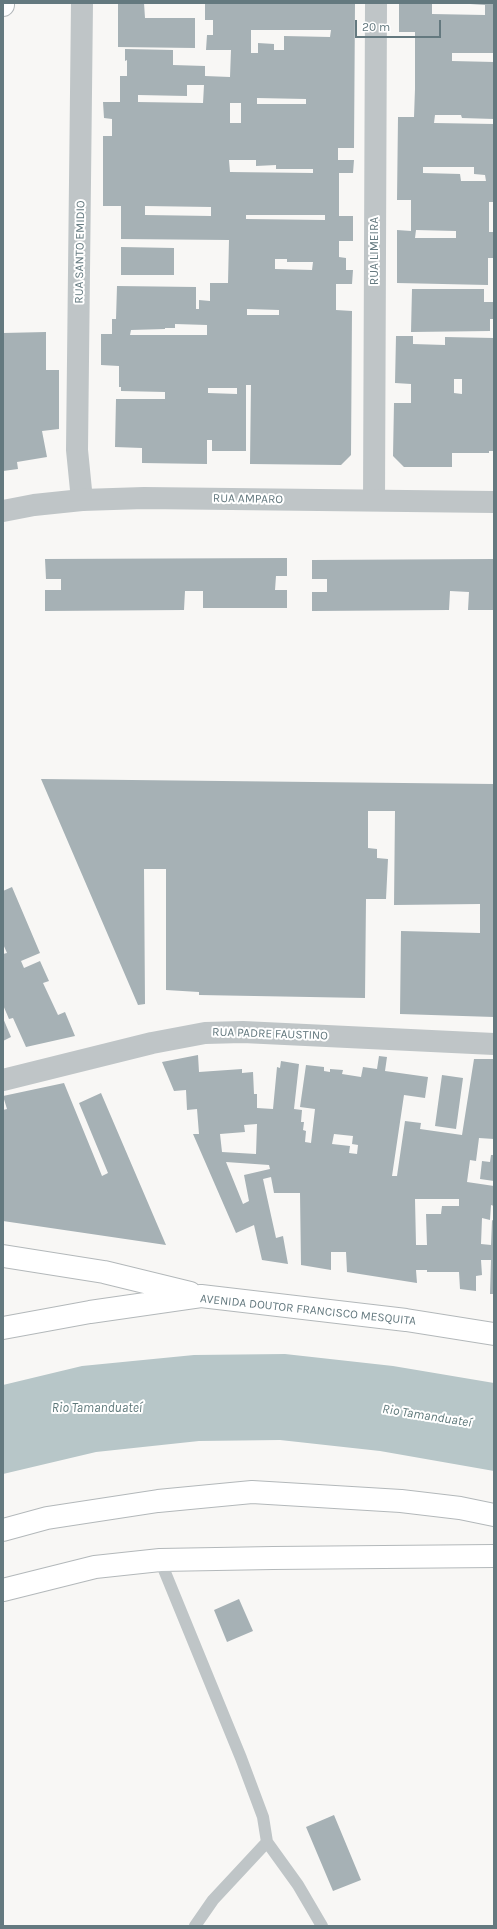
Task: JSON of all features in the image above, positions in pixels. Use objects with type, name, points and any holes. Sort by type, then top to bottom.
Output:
[{"type":"highway","points":[[3,1256],[104,1272],[201,1296]]},
{"type":"highway","name":"AVENIDA DOUTOR FRANCISCO MESQUITA","points":[[3,1328],[90,1312],[201,1296],[406,1320],[494,1334]]},
{"type":"highway","points":[[3,1530],[47,1518],[158,1501],[252,1492],[401,1500],[460,1508],[494,1515]]},
{"type":"highway","points":[[3,1590],[95,1567],[160,1560],[494,1556]]},
{"type":"street","name":"RUA SANTO EMIDIO","points":[[82,3],[77,450],[82,500]]},
{"type":"street","name":"RUA LIMEIRA","points":[[374,500],[376,3]]},
{"type":"street","name":"RUA AMPARO","points":[[3,511],[34,505],[82,500],[144,498],[494,502]]},
{"type":"street","name":"RUA PADRE FAUSTINO","points":[[3,1080],[152,1043],[205,1033],[243,1032],[494,1044]]},
{"type":"lane","points":[[160,1560],[241,1758],[263,1817],[267,1842],[298,1885],[322,1926]]},
{"type":"lane","points":[[195,1926],[213,1900],[267,1842]]},
{"type":"water","name":"Rio Tamanduateí","points":[[285,1354],[393,1366],[494,1383],[494,1471],[380,1451],[280,1440],[199,1441],[96,1452],[3,1474],[3,1385],[82,1366],[194,1355]]},
{"type":"building","points":[[118,3],[144,3],[145,18],[195,18],[195,48],[118,47]]},
{"type":"building","points":[[205,3],[355,3],[354,148],[338,148],[338,160],[354,160],[353,173],[339,173],[339,216],[353,216],[353,241],[339,241],[339,257],[346,258],[346,270],[353,270],[352,284],[336,284],[336,310],[352,311],[351,455],[341,465],[250,464],[251,385],[246,385],[246,451],[212,451],[212,440],[207,440],[207,464],[142,463],[142,448],[115,447],[116,399],[165,399],[165,392],[121,391],[121,387],[119,387],[119,366],[101,365],[101,334],[112,334],[112,319],[116,319],[117,286],[196,287],[196,309],[199,309],[199,300],[210,301],[210,283],[228,283],[229,240],[121,239],[121,206],[103,206],[103,136],[112,136],[112,119],[104,118],[103,102],[120,102],[120,76],[127,76],[125,49],[173,50],[173,65],[205,66],[205,76],[230,77],[231,50],[206,50],[207,35],[213,35],[213,20],[205,20]],"holes":[[[251,30],[331,30],[330,37],[284,36],[284,50],[274,50],[274,44],[258,43],[258,53],[251,53]],[[187,85],[204,85],[203,103],[138,102],[138,95],[187,96]],[[257,98],[306,99],[306,104],[257,104]],[[230,103],[241,103],[241,123],[230,123]],[[229,160],[256,160],[256,166],[276,165],[276,169],[313,169],[313,173],[230,172]],[[145,206],[211,207],[211,216],[145,215]],[[246,215],[325,215],[325,220],[246,219]],[[275,259],[287,259],[287,262],[313,262],[312,270],[275,269]],[[247,309],[279,310],[279,315],[247,315]],[[175,324],[207,325],[207,335],[130,335],[131,330],[175,328]],[[208,388],[237,388],[237,394],[208,393]]]},
{"type":"building","points":[[399,3],[432,3],[432,14],[485,15],[485,5],[455,3],[494,3],[494,53],[452,53],[452,61],[494,62],[494,119],[462,118],[461,115],[435,115],[434,123],[494,124],[494,202],[489,202],[489,232],[494,232],[494,258],[488,258],[488,285],[397,283],[397,230],[411,231],[411,200],[397,200],[398,117],[414,117],[415,89],[415,32],[399,32]],"holes":[[[423,167],[474,167],[474,174],[485,175],[486,181],[461,181],[460,174],[423,173]],[[416,230],[456,231],[456,238],[415,238]]]},
{"type":"building","points":[[121,247],[174,248],[174,275],[121,275]]},
{"type":"building","points":[[412,289],[484,289],[484,302],[494,302],[494,319],[490,319],[490,331],[411,332]]},
{"type":"building","points":[[46,332],[46,370],[59,370],[59,429],[42,431],[47,457],[17,462],[18,469],[3,471],[3,333]]},
{"type":"building","points":[[396,336],[413,336],[413,344],[445,345],[445,337],[494,338],[494,451],[489,451],[489,453],[452,453],[452,467],[404,467],[393,456],[394,403],[411,403],[411,384],[395,383]],"holes":[[[454,379],[462,379],[462,394],[454,393]]]},
{"type":"building","points":[[287,558],[287,576],[276,576],[275,590],[287,590],[287,608],[203,608],[203,591],[185,591],[184,610],[45,611],[45,590],[61,590],[61,579],[46,579],[45,559]]},
{"type":"building","points":[[494,559],[494,610],[468,610],[469,592],[450,591],[449,610],[312,611],[312,592],[327,592],[327,579],[312,579],[312,560]]},
{"type":"building","points":[[41,779],[494,784],[494,1017],[400,1014],[401,931],[480,933],[480,904],[394,905],[395,811],[368,811],[368,848],[377,849],[377,858],[388,859],[386,899],[366,899],[365,998],[199,995],[199,992],[166,990],[166,869],[144,869],[145,1004],[138,1005]]},
{"type":"building","points":[[12,887],[40,953],[21,961],[24,968],[40,961],[49,981],[43,983],[58,1015],[65,1012],[75,1036],[26,1047],[13,1018],[9,1019],[3,1005],[3,954],[7,953],[3,944],[3,891]]},
{"type":"building","points":[[3,1018],[11,1037],[3,1041]]},
{"type":"building","points":[[198,1055],[199,1072],[242,1069],[242,1073],[253,1072],[254,1094],[257,1094],[257,1108],[273,1109],[277,1067],[280,1068],[281,1061],[299,1064],[294,1109],[302,1110],[301,1122],[304,1122],[303,1130],[306,1131],[305,1142],[311,1143],[315,1109],[300,1107],[306,1065],[324,1067],[324,1071],[330,1072],[330,1069],[343,1070],[342,1074],[361,1077],[363,1067],[377,1069],[379,1056],[387,1057],[385,1071],[428,1077],[425,1098],[404,1095],[392,1176],[397,1176],[405,1121],[421,1123],[420,1129],[462,1135],[474,1059],[494,1059],[494,1139],[479,1138],[476,1161],[470,1160],[467,1182],[494,1186],[494,1206],[491,1205],[490,1220],[482,1218],[481,1244],[491,1245],[492,1220],[494,1221],[494,1294],[490,1294],[491,1260],[481,1260],[482,1275],[476,1276],[476,1291],[460,1289],[459,1272],[427,1272],[427,1270],[416,1270],[417,1283],[347,1272],[346,1252],[331,1252],[331,1270],[301,1265],[300,1193],[274,1193],[271,1177],[263,1179],[276,1238],[283,1236],[288,1264],[262,1260],[254,1225],[236,1233],[193,1134],[199,1134],[197,1109],[187,1110],[186,1090],[174,1091],[162,1062]],"holes":[[[257,1124],[256,1154],[222,1152],[220,1134],[245,1132],[244,1125]],[[334,1134],[353,1136],[352,1144],[358,1145],[357,1154],[349,1153],[350,1146],[332,1144]],[[226,1162],[269,1165],[270,1169],[244,1175],[249,1201],[243,1204]],[[415,1199],[459,1199],[459,1206],[442,1206],[441,1214],[426,1214],[427,1245],[416,1245]]]},
{"type":"building","points":[[442,1075],[463,1078],[456,1129],[435,1126]]},
{"type":"building","points":[[64,1083],[102,1176],[108,1173],[79,1103],[101,1093],[166,1245],[3,1221],[3,1110],[7,1109],[3,1096]]},
{"type":"building","points":[[491,1155],[494,1155],[494,1181],[480,1179],[482,1161],[490,1162]]},
{"type":"building","points":[[239,1599],[253,1631],[227,1642],[214,1610]]},
{"type":"building","points":[[334,1815],[361,1880],[333,1891],[306,1827]]}]
